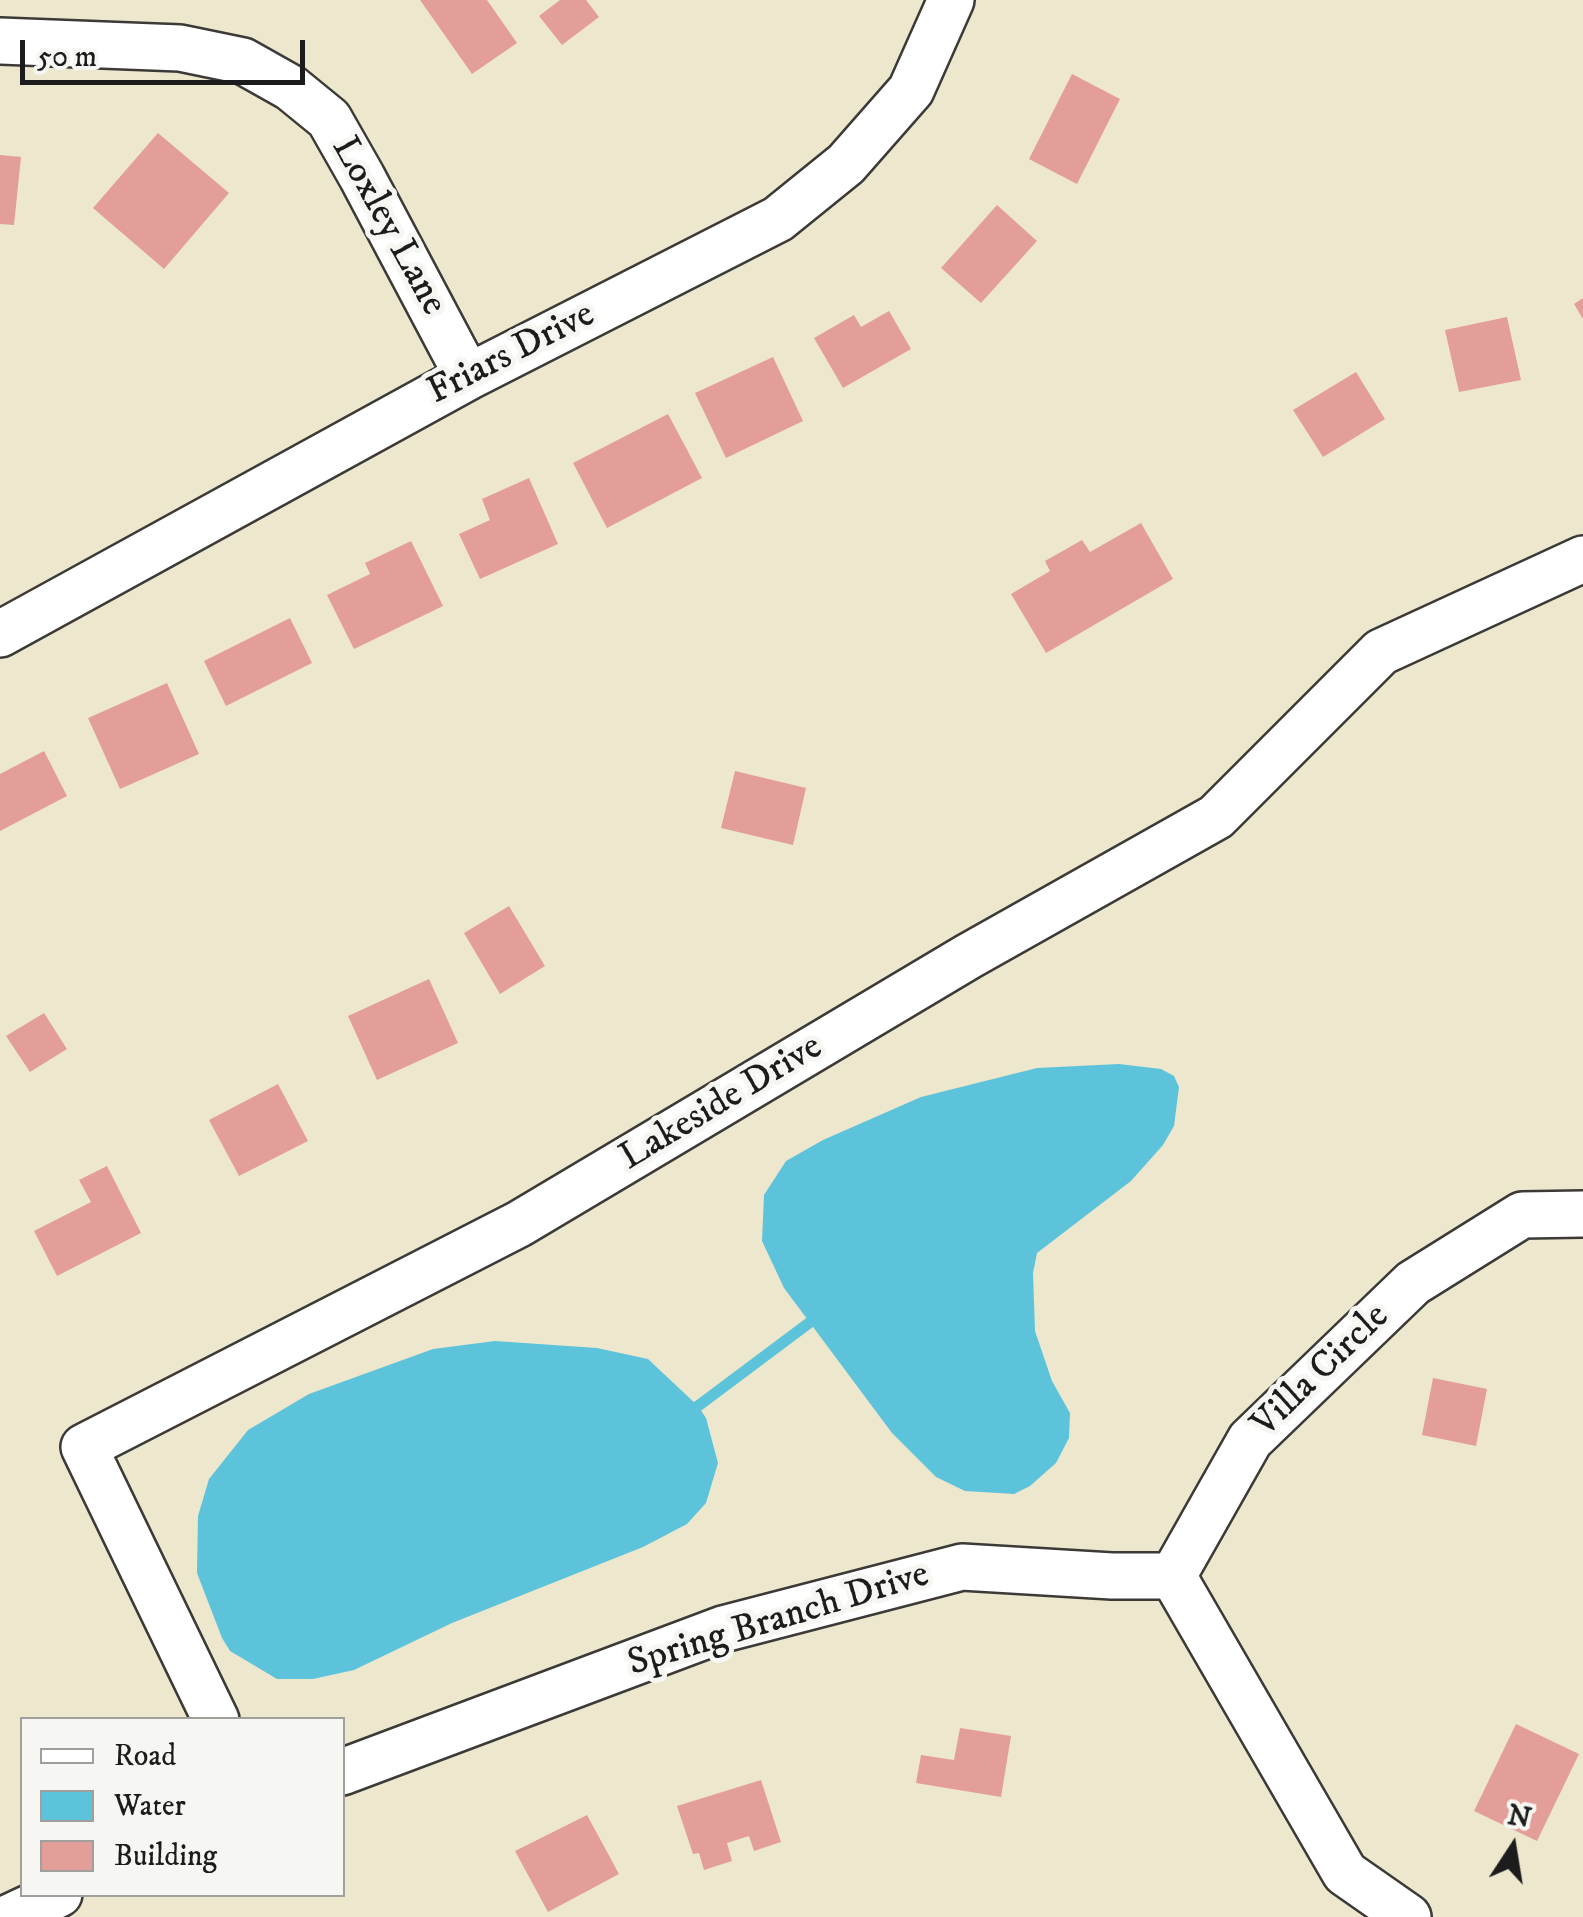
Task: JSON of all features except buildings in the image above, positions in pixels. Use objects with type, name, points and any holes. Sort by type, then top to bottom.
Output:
[{"type":"street","name":"Friars Drive","points":[[0,634],[468,377],[778,219],[846,164],[911,90],[952,0]]},
{"type":"street","name":"Loxley Lane","points":[[0,41],[180,48],[243,61],[291,88],[329,119],[468,377]]},
{"type":"street","name":"Lakeside Drive","points":[[215,1717],[84,1447],[519,1224],[969,956],[1216,817],[1381,652],[1583,559]]},
{"type":"street","name":"Villa Circle","points":[[1173,1576],[1250,1440],[1413,1284],[1522,1216],[1583,1214]]},
{"type":"street","name":"Spring Branch Drive","points":[[345,1771],[723,1629],[962,1566],[1173,1576]]},
{"type":"street","points":[[1173,1576],[1345,1873],[1408,1917]]},
{"type":"street","points":[[10,1917],[53,1897]]},
{"type":"water","points":[[1119,1064],[1161,1069],[1174,1076],[1179,1087],[1174,1126],[1163,1145],[1131,1181],[1037,1253],[1033,1273],[1035,1331],[1052,1381],[1070,1413],[1069,1438],[1056,1463],[1030,1486],[1014,1494],[965,1491],[936,1477],[892,1433],[784,1288],[762,1241],[764,1195],[786,1161],[823,1140],[921,1097],[1037,1068]]},
{"type":"water","points":[[495,1341],[597,1348],[648,1359],[706,1418],[718,1463],[706,1503],[687,1524],[643,1547],[452,1623],[354,1670],[313,1679],[277,1679],[230,1651],[197,1573],[198,1516],[209,1479],[248,1430],[309,1394],[433,1349]]},
{"type":"waterway","points":[[686,1411],[821,1314]]}]
